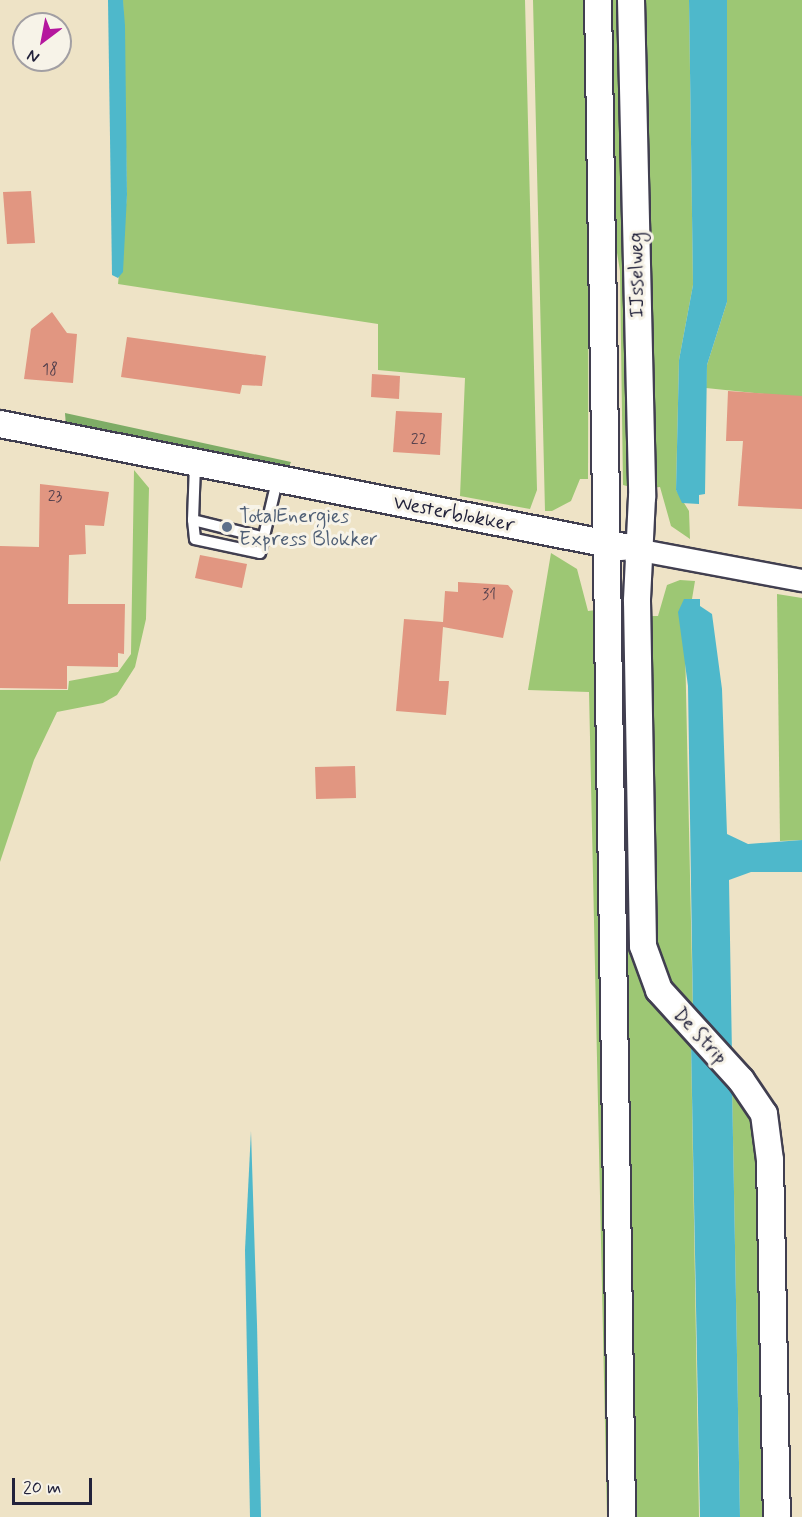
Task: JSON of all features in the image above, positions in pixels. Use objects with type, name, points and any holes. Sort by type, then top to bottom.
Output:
[{"type":"street","name":"IJsselweg","points":[[598,0],[608,544]]},
{"type":"street","name":"IJsselweg","points":[[631,0],[640,550]]},
{"type":"street","name":"Westerblokker","points":[[0,424],[277,481],[802,580]]},
{"type":"street","points":[[608,544],[622,1517]]},
{"type":"street","name":"De Strip","points":[[640,550],[644,946],[659,990],[684,1024],[741,1080],[764,1114],[770,1160],[777,1517]]},
{"type":"lane","points":[[195,465],[192,536],[200,542],[257,553],[264,550],[277,481]]},
{"type":"lane","points":[[193,520],[265,538]]},
{"type":"green space","points":[[123,0],[525,0],[537,490],[530,509],[460,496],[465,378],[378,370],[378,324],[118,284],[127,195]]},
{"type":"green space","points":[[533,0],[589,0],[588,479],[580,479],[571,501],[552,511],[545,511]]},
{"type":"green space","points":[[604,0],[625,0],[634,488],[623,485],[620,271],[607,192]]},
{"type":"green space","points":[[638,0],[689,0],[693,285],[679,360],[676,490],[689,511],[690,539],[671,526],[660,487],[652,488]]},
{"type":"green space","points":[[727,0],[802,0],[802,398],[706,388],[707,365],[727,302]]},
{"type":"green space","points":[[65,413],[291,462],[287,471],[66,427]]},
{"type":"green space","points":[[134,470],[149,488],[146,619],[135,667],[117,695],[103,703],[57,712],[34,760],[0,862],[0,690],[68,690],[69,681],[118,672],[131,654]]},
{"type":"green space","points":[[551,553],[577,569],[588,611],[596,610],[616,1517],[607,1517],[589,692],[528,690]]},
{"type":"green space","points":[[680,580],[695,581],[692,599],[684,599],[693,1014],[674,997],[656,951],[649,616],[658,616],[667,585]]},
{"type":"green space","points":[[777,594],[802,598],[802,840],[780,841]]},
{"type":"green space","points":[[614,606],[625,608],[633,946],[691,1042],[699,1517],[630,1517]]},
{"type":"green space","points":[[732,1084],[756,1121],[770,1517],[740,1517]]},
{"type":"water","points":[[108,0],[123,0],[125,26],[127,195],[123,272],[118,278],[112,275]]},
{"type":"water","points":[[689,0],[727,0],[727,302],[707,365],[705,494],[699,495],[699,504],[682,503],[676,490],[679,360],[693,285]]},
{"type":"water","points":[[684,599],[700,599],[700,606],[712,614],[722,689],[727,834],[748,844],[802,840],[802,872],[751,872],[729,880],[732,1055],[693,1014],[688,686],[678,612]]},
{"type":"water","points":[[691,1042],[732,1084],[740,1517],[700,1517]]},
{"type":"water","points":[[251,1131],[261,1517],[250,1517],[245,1250]]},
{"type":"building","points":[[31,191],[35,243],[7,244],[3,192]]},
{"type":"building","points":[[52,312],[67,333],[77,334],[73,383],[24,379],[31,329]]},
{"type":"building","points":[[127,337],[266,356],[262,386],[242,385],[240,394],[121,377]]},
{"type":"building","points":[[372,374],[400,376],[399,399],[371,397]]},
{"type":"building","points":[[728,391],[802,396],[802,509],[738,506],[743,441],[726,441]]},
{"type":"building","points":[[396,411],[442,413],[440,455],[393,452]]},
{"type":"building","points":[[40,484],[109,492],[104,526],[85,525],[86,554],[69,555],[68,604],[125,604],[124,654],[118,653],[118,667],[67,666],[67,689],[0,688],[0,546],[39,547]]},
{"type":"building","points":[[200,555],[247,564],[242,588],[195,578]]},
{"type":"building","points":[[458,582],[508,585],[513,591],[503,638],[443,627],[439,681],[449,681],[446,715],[396,711],[404,619],[443,622],[445,591],[458,592]]},
{"type":"building","points":[[355,766],[356,798],[316,799],[315,767]]},
{"type":"place","name":"TotalEnergies Express Blokker","points":[[227,527]]}]
